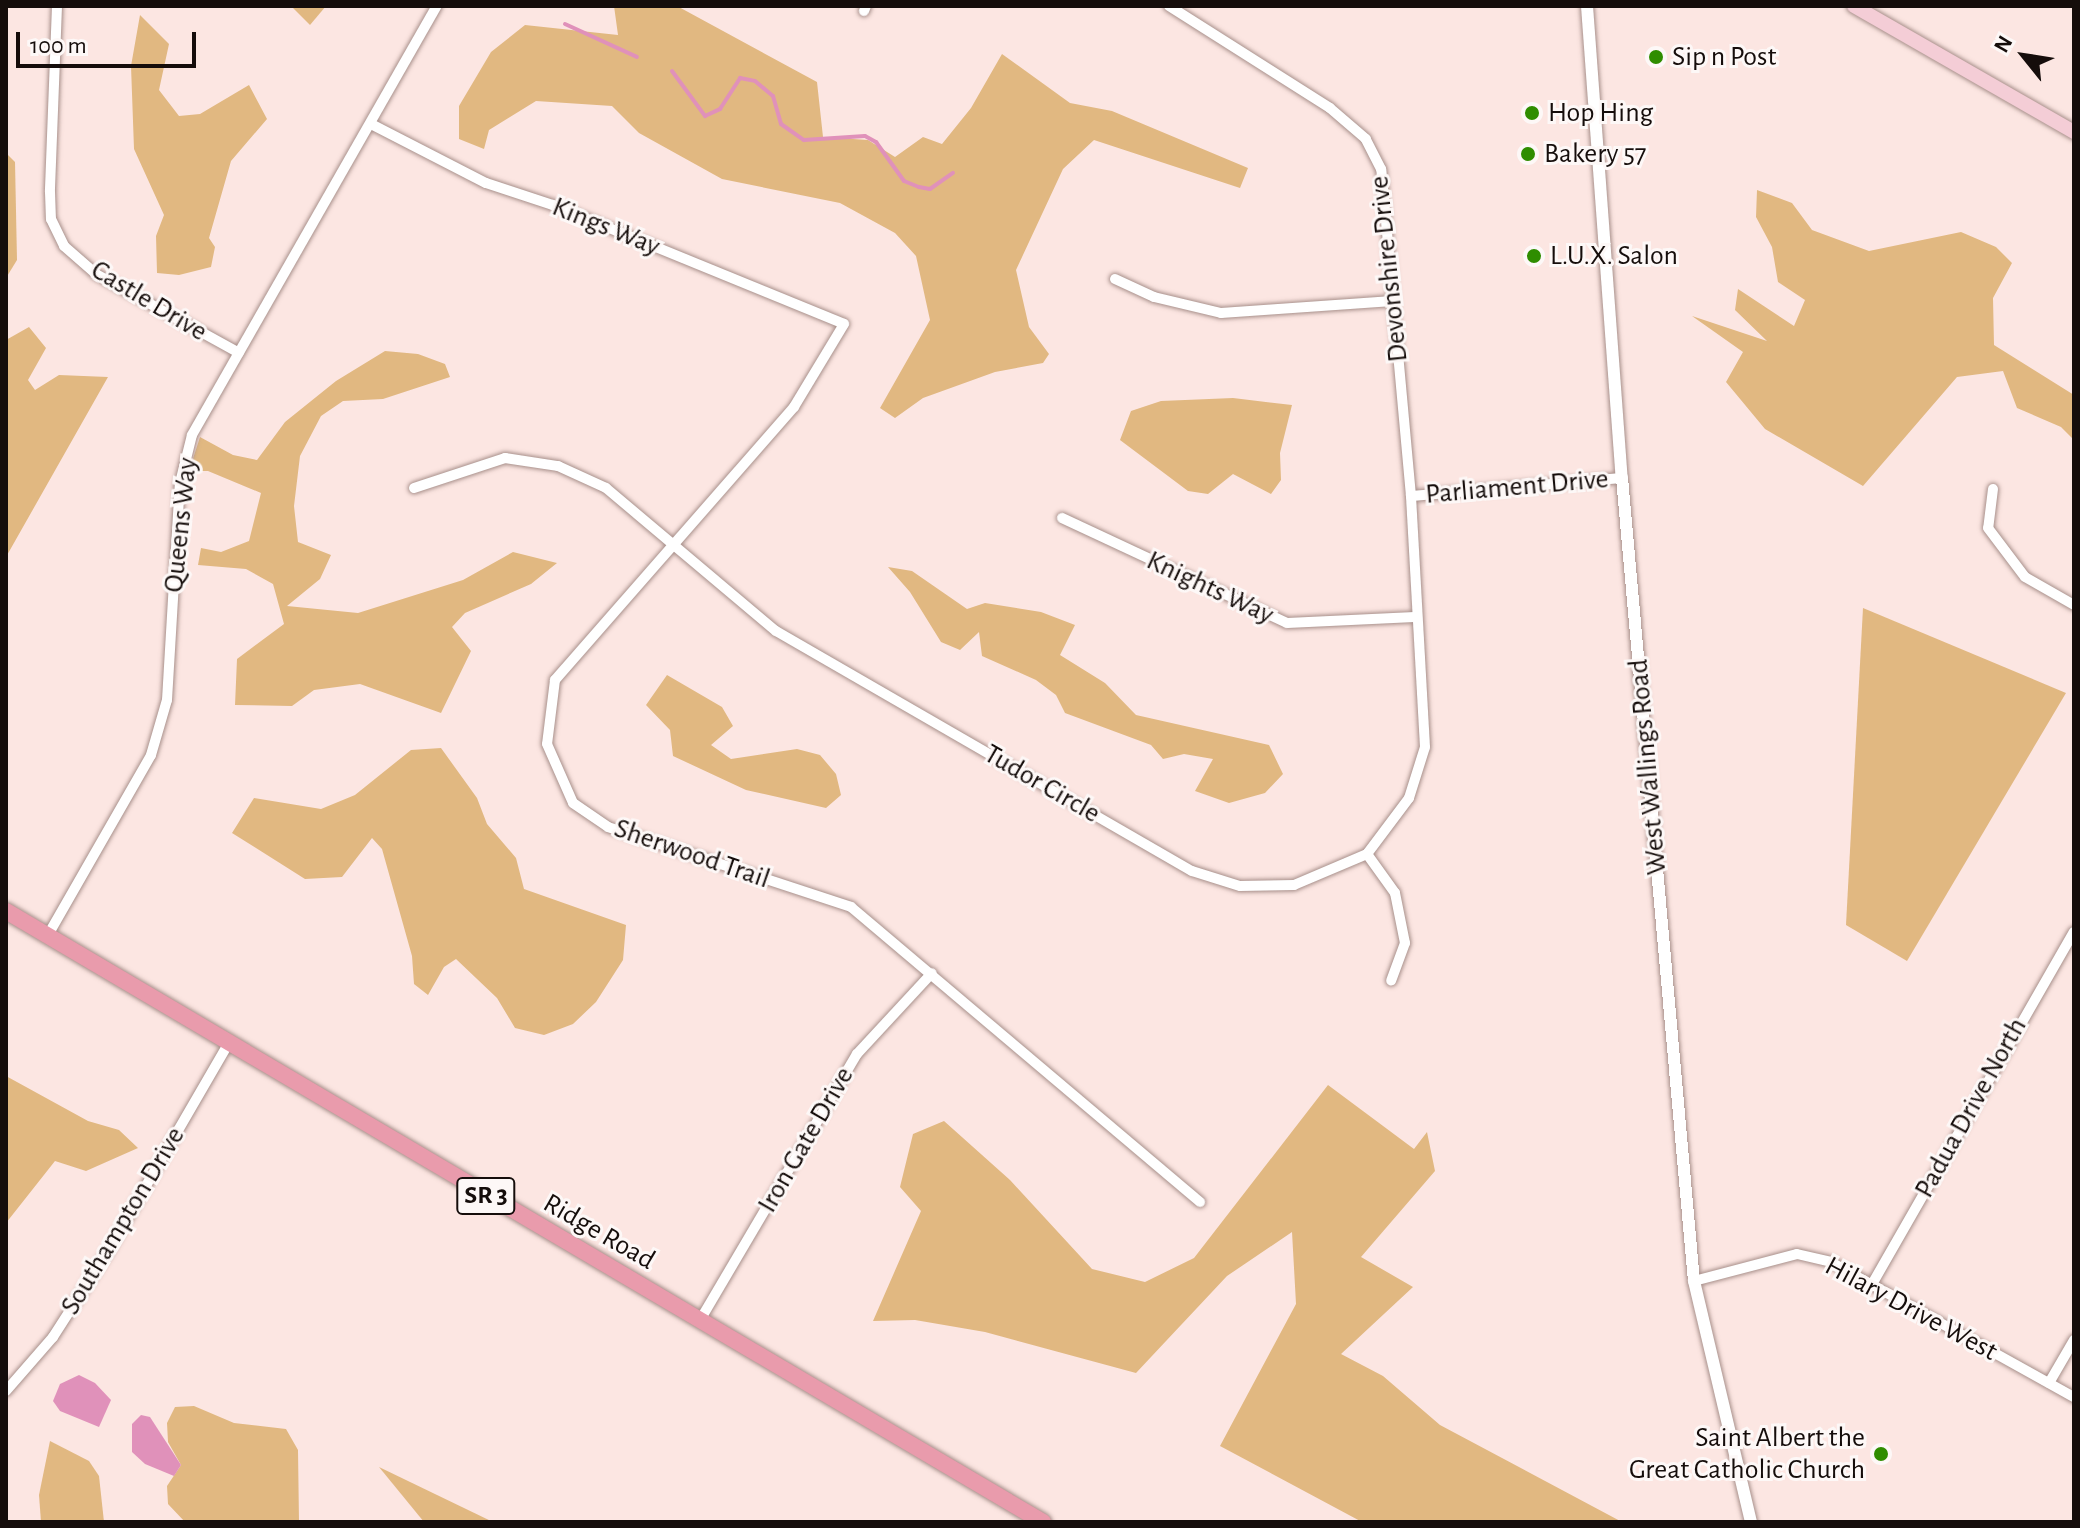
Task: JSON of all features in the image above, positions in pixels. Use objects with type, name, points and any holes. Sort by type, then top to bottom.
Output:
[{"type":"main road","points":[[1854,6],[2074,132]]},
{"type":"main road","name":"Ridge Road","points":[[6,911],[1043,1522]]},
{"type":"street","name":"Castle Drive","points":[[57,6],[50,192],[51,219],[64,246],[96,274],[239,353]]},
{"type":"street","name":"Queens Way","points":[[48,935],[151,755],[167,700],[180,483],[192,435],[437,6]]},
{"type":"street","name":"Devonshire Drive","points":[[1169,6],[1330,108],[1366,139],[1381,169],[1411,496]]},
{"type":"street","name":"West Wallings Road","points":[[1587,6],[1622,478],[1694,1281],[1751,1522]]},
{"type":"street","name":"Kings Way","points":[[371,124],[486,183],[553,205],[844,324]]},
{"type":"street","points":[[1115,279],[1154,297],[1221,313],[1393,301]]},
{"type":"street","name":"Sherwood Trail","points":[[844,324],[794,407],[675,547],[555,680],[547,744],[573,803],[608,827],[851,907],[1200,1202]]},
{"type":"street","name":"Tudor Circle","points":[[414,488],[505,458],[558,466],[606,488],[776,631],[1192,871],[1240,886],[1294,885],[1367,854]]},
{"type":"street","name":"Parliament Drive","points":[[1411,496],[1622,478]]},
{"type":"street","points":[[1993,489],[1988,528],[2025,577],[2074,605]]},
{"type":"street","points":[[1391,981],[1405,943],[1395,893],[1367,854],[1409,798],[1425,747],[1415,617],[1411,496]]},
{"type":"street","name":"Knights Way","points":[[1062,518],[1287,623],[1415,617]]},
{"type":"street","name":"Padua Drive North","points":[[1871,1286],[2074,932]]},
{"type":"street","name":"Iron Gate Drive","points":[[699,1322],[857,1054],[932,973]]},
{"type":"street","name":"Southampton Drive","points":[[6,1391],[53,1337],[99,1265],[228,1044]]},
{"type":"street","name":"Hilary Drive West","points":[[1694,1281],[1797,1254],[1831,1262],[2074,1397]]},
{"type":"street","points":[[2049,1383],[2074,1340]]},
{"type":"shaded area","points":[[291,6],[326,6],[310,25]]},
{"type":"shaded area","points":[[614,6],[677,6],[817,82],[823,137],[868,140],[895,157],[923,137],[942,144],[971,108],[1002,54],[1070,103],[1112,111],[1248,168],[1240,188],[1094,140],[1063,169],[1016,270],[1029,327],[1049,354],[1043,363],[995,372],[923,398],[895,418],[880,408],[930,320],[916,256],[895,233],[840,203],[722,179],[639,133],[612,106],[536,101],[489,130],[484,149],[459,139],[459,106],[491,52],[525,25],[618,35]]},
{"type":"shaded area","points":[[140,15],[169,44],[159,90],[179,116],[200,114],[249,85],[267,119],[231,161],[209,238],[215,247],[211,267],[179,275],[157,273],[156,236],[164,215],[134,149],[131,66]]},
{"type":"shaded area","points":[[6,153],[15,162],[17,260],[6,278]]},
{"type":"shaded area","points":[[1757,190],[1792,203],[1812,230],[1869,251],[1961,232],[1996,247],[2012,263],[1993,298],[1994,345],[2074,395],[2074,440],[2061,427],[2017,408],[2003,371],[1957,377],[1863,486],[1765,429],[1726,382],[1743,352],[1692,316],[1767,341],[1735,310],[1738,289],[1794,326],[1805,300],[1778,282],[1772,247],[1756,217]]},
{"type":"shaded area","points":[[29,327],[46,348],[28,380],[35,390],[59,375],[108,377],[6,557],[6,340]]},
{"type":"shaded area","points":[[385,351],[418,354],[445,364],[450,377],[383,399],[343,401],[321,416],[300,456],[294,506],[298,542],[331,555],[320,579],[287,606],[358,613],[463,580],[513,552],[557,563],[531,584],[465,613],[452,627],[471,651],[441,713],[360,684],[314,690],[292,706],[235,705],[237,659],[284,624],[273,584],[246,569],[198,565],[201,548],[221,552],[249,541],[261,493],[208,471],[189,471],[200,437],[233,455],[257,460],[285,422],[336,381]]},
{"type":"shaded area","points":[[1233,398],[1292,405],[1280,453],[1281,480],[1271,494],[1233,474],[1208,494],[1188,491],[1120,440],[1131,411],[1161,401]]},
{"type":"shaded area","points":[[888,567],[912,571],[967,609],[985,603],[1041,612],[1075,625],[1060,655],[1105,683],[1136,715],[1269,745],[1283,774],[1265,793],[1229,803],[1195,791],[1213,759],[1184,754],[1163,759],[1151,745],[1065,713],[1056,695],[1036,680],[982,656],[979,632],[960,650],[941,642],[910,592]]},
{"type":"shaded area","points":[[1863,608],[2066,693],[1907,961],[1846,925]]},
{"type":"shaded area","points":[[667,675],[722,707],[733,726],[711,745],[731,759],[797,749],[820,755],[836,774],[841,795],[826,808],[746,790],[673,756],[670,730],[646,705]]},
{"type":"shaded area","points":[[441,748],[477,798],[487,824],[516,858],[524,889],[626,925],[623,960],[596,1002],[573,1024],[544,1035],[515,1028],[497,998],[456,959],[444,967],[428,995],[414,984],[412,956],[382,849],[372,838],[342,877],[305,879],[232,833],[254,798],[321,809],[355,795],[411,750]]},
{"type":"shaded area","points":[[6,1076],[88,1121],[119,1130],[138,1148],[86,1171],[55,1161],[6,1223]]},
{"type":"shaded area","points":[[1328,1085],[1414,1149],[1427,1132],[1435,1171],[1361,1257],[1413,1287],[1341,1354],[1383,1376],[1440,1425],[1622,1522],[1362,1522],[1220,1446],[1296,1304],[1292,1232],[1227,1276],[1136,1373],[985,1332],[915,1320],[873,1321],[921,1211],[900,1187],[913,1134],[944,1121],[1010,1180],[1092,1269],[1145,1282],[1194,1258]]},
{"type":"shaded area","points":[[79,1375],[95,1383],[111,1400],[99,1427],[60,1411],[53,1401],[60,1384]]},
{"type":"shaded area","points":[[194,1406],[234,1423],[286,1429],[298,1450],[299,1522],[185,1522],[168,1504],[167,1486],[181,1465],[168,1442],[167,1423],[175,1407]]},
{"type":"shaded area","points":[[141,1415],[150,1417],[181,1465],[174,1476],[145,1464],[132,1452],[132,1424]]},
{"type":"shaded area","points":[[50,1441],[89,1461],[99,1476],[104,1522],[41,1522],[39,1495]]},
{"type":"shaded area","points":[[379,1467],[493,1522],[424,1522]]},
{"type":"waterway","points":[[565,24],[637,57]]},
{"type":"waterway","points":[[672,71],[705,116],[720,109],[740,78],[755,81],[773,96],[781,124],[804,140],[865,136],[876,142],[904,181],[919,187],[930,189],[953,173]]},
{"type":"place","name":"Sip n Post","points":[[1656,57]]},
{"type":"place","name":"Hop Hing","points":[[1532,113]]},
{"type":"place","name":"Bakery 57","points":[[1528,154]]},
{"type":"place","name":"L.U.X. Salon","points":[[1534,256]]},
{"type":"place","name":"Saint Albert the Great Catholic Church","points":[[1881,1454]]}]
